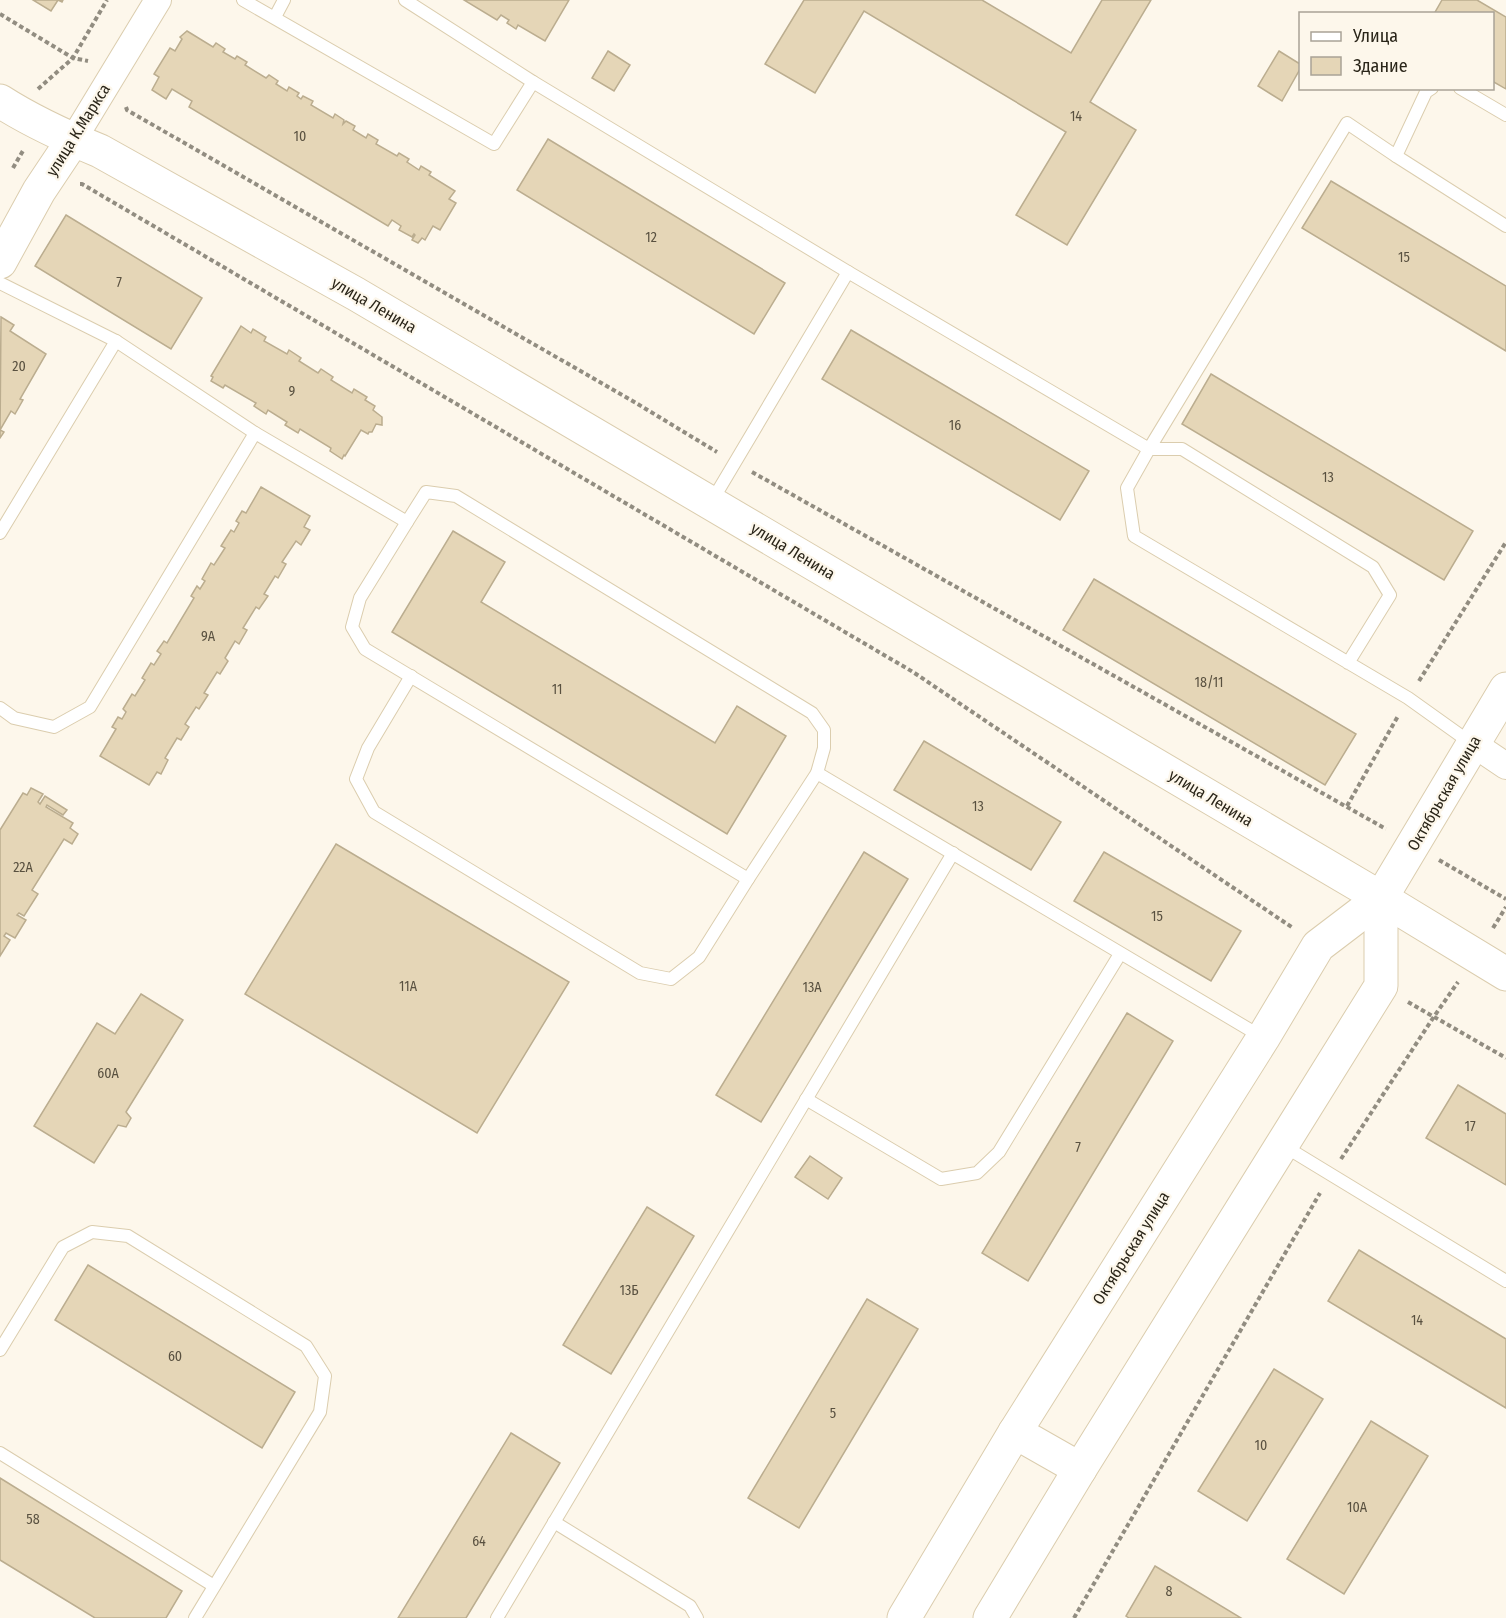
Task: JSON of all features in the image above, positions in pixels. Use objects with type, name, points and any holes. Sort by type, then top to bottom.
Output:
[{"type":"street","name":"улица К.Маркса","points":[[0,262],[39,191],[73,140],[158,0]]},
{"type":"street","name":"улица Ленина","points":[[0,101],[73,140],[100,151],[356,294],[1382,898],[1506,974]]},
{"type":"street","name":"Октябрьская улица","points":[[904,1618],[1016,1432],[1263,1038],[1318,946],[1382,898],[1506,689]]},
{"type":"street","points":[[1472,743],[1506,766]]},
{"type":"street","name":"Октябрьская улица","points":[[1381,986],[1382,898]]},
{"type":"street","points":[[997,1616],[1080,1469],[1381,986]]},
{"type":"street","points":[[1016,1432],[1080,1469]]},
{"type":"lane","points":[[243,0],[494,144],[533,82]]},
{"type":"lane","points":[[275,17],[284,0]]},
{"type":"lane","points":[[405,0],[533,82],[848,272],[1149,449],[1182,450],[1372,567],[1390,595],[1348,663]]},
{"type":"lane","points":[[1396,156],[1429,90]]},
{"type":"lane","points":[[1463,90],[1506,115]]},
{"type":"lane","points":[[1472,743],[1408,698],[1134,536],[1127,488],[1347,123],[1506,226]]},
{"type":"lane","points":[[711,503],[848,272]]},
{"type":"lane","points":[[0,283],[116,341],[255,433],[408,522]]},
{"type":"lane","points":[[0,533],[116,341]]},
{"type":"lane","points":[[0,708],[14,718],[54,727],[90,707],[255,433]]},
{"type":"lane","points":[[411,676],[368,748],[356,779],[374,812],[640,973],[671,979],[699,957],[817,773],[824,748],[824,730],[812,713],[456,496],[426,492],[360,598],[352,627],[365,649],[411,676],[748,879]]},
{"type":"lane","points":[[817,773],[1263,1038]]},
{"type":"lane","points":[[497,1618],[953,853]]},
{"type":"lane","points":[[806,1099],[941,1179],[977,1173],[999,1152],[1120,954]]},
{"type":"lane","points":[[1282,1144],[1506,1281]]},
{"type":"lane","points":[[0,1350],[63,1247],[92,1232],[128,1236],[306,1346],[326,1377],[320,1412],[195,1618]]},
{"type":"lane","points":[[0,1453],[214,1586]]},
{"type":"lane","points":[[554,1522],[690,1606],[697,1618]]},
{"type":"path","points":[[72,58],[107,0]]},
{"type":"path","points":[[0,14],[72,58],[117,67],[127,110],[736,463],[1347,806],[1506,899]]},
{"type":"path","points":[[25,146],[39,191],[82,184],[913,672],[1318,946]]},
{"type":"path","points":[[1347,806],[1408,698],[1506,542]]},
{"type":"path","points":[[1381,986],[1506,1058]]},
{"type":"path","points":[[1074,1618],[1331,1175],[1433,1018]]},
{"type":"building","points":[[33,0],[58,0],[51,11]]},
{"type":"building","points":[[464,0],[569,0],[545,41],[518,25],[516,29],[507,23],[509,20],[501,15],[497,20]]},
{"type":"building","points":[[804,0],[982,0],[1071,53],[1102,0],[1151,0],[1090,102],[1136,130],[1067,245],[1016,215],[1066,132],[864,11],[815,93],[765,64]]},
{"type":"building","points":[[1442,0],[1477,0],[1506,17],[1506,89],[1494,82],[1494,12],[1435,12]]},
{"type":"building","points":[[187,31],[213,47],[216,43],[225,49],[223,52],[235,59],[237,56],[247,62],[245,65],[266,78],[269,75],[278,81],[276,84],[287,91],[289,87],[299,93],[297,96],[301,99],[303,96],[313,101],[311,105],[333,118],[335,114],[344,120],[343,124],[346,121],[355,126],[353,130],[366,138],[368,134],[378,140],[376,144],[397,156],[399,153],[409,159],[407,162],[419,170],[421,166],[431,172],[429,175],[455,191],[449,199],[456,203],[440,230],[433,226],[425,240],[422,238],[418,243],[412,240],[414,234],[412,237],[399,230],[401,226],[392,220],[388,226],[189,107],[192,101],[172,89],[166,99],[152,90],[159,77],[154,74],[170,48],[175,51],[182,39],[180,37]]},
{"type":"building","points":[[608,51],[630,65],[614,91],[592,78]]},
{"type":"building","points":[[1279,51],[1299,63],[1299,71],[1282,101],[1258,86]]},
{"type":"building","points":[[548,139],[785,283],[754,334],[517,190]]},
{"type":"building","points":[[1331,181],[1506,286],[1506,351],[1302,228]]},
{"type":"building","points":[[66,215],[202,298],[171,349],[35,266]]},
{"type":"building","points":[[1,317],[14,325],[10,331],[46,354],[20,399],[23,400],[15,414],[11,411],[0,430]]},
{"type":"building","points":[[241,326],[251,333],[253,329],[266,337],[264,341],[287,354],[289,350],[301,358],[299,361],[318,373],[321,369],[333,377],[331,380],[352,393],[354,389],[367,397],[365,400],[375,406],[373,410],[382,417],[382,425],[376,424],[372,432],[368,434],[361,430],[342,459],[330,451],[331,448],[300,429],[298,433],[285,425],[287,422],[268,410],[266,414],[254,406],[256,403],[225,385],[223,388],[211,381],[213,377],[211,376]]},
{"type":"building","points":[[851,330],[1089,471],[1060,520],[822,379]]},
{"type":"building","points":[[1211,374],[1473,531],[1444,580],[1182,424]]},
{"type":"building","points":[[261,487],[310,516],[304,527],[310,530],[301,545],[296,541],[282,562],[286,564],[278,578],[275,576],[264,594],[268,596],[259,609],[256,607],[243,628],[247,630],[239,644],[235,641],[225,658],[228,661],[220,674],[217,672],[204,693],[208,695],[199,709],[196,707],[185,724],[189,727],[181,740],[177,738],[165,758],[168,760],[161,774],[157,772],[149,785],[100,756],[116,729],[112,727],[118,717],[122,719],[126,712],[123,709],[132,694],[135,696],[145,680],[142,678],[151,663],[154,665],[161,654],[157,651],[164,641],[167,643],[194,598],[191,596],[197,586],[200,589],[205,581],[202,579],[211,563],[214,565],[225,548],[221,546],[231,530],[234,532],[239,523],[236,521],[242,511],[246,513]]},
{"type":"building","points":[[453,531],[505,562],[481,602],[715,743],[737,706],[786,736],[727,834],[392,632]]},
{"type":"building","points":[[1094,579],[1356,734],[1325,785],[1063,630]]},
{"type":"building","points":[[924,741],[1061,822],[1031,870],[894,790]]},
{"type":"building","points":[[31,788],[43,794],[38,802],[40,804],[45,796],[67,810],[63,815],[47,805],[46,807],[73,823],[70,828],[78,834],[72,844],[64,839],[32,890],[38,894],[24,916],[19,913],[17,915],[26,920],[15,938],[6,933],[4,936],[10,940],[0,956],[0,830],[23,793],[27,795]]},
{"type":"building","points":[[336,844],[569,982],[477,1133],[245,994]]},
{"type":"building","points":[[864,852],[908,879],[761,1122],[716,1095]]},
{"type":"building","points":[[1104,852],[1241,931],[1211,981],[1074,901]]},
{"type":"building","points":[[141,994],[183,1020],[126,1112],[131,1118],[126,1127],[118,1125],[94,1163],[34,1126],[97,1023],[115,1034]]},
{"type":"building","points":[[1127,1013],[1173,1041],[1028,1281],[982,1253]]},
{"type":"building","points":[[1458,1085],[1506,1114],[1506,1185],[1426,1138]]},
{"type":"building","points":[[810,1156],[842,1178],[828,1199],[795,1177]]},
{"type":"building","points":[[647,1207],[694,1236],[611,1374],[563,1345]]},
{"type":"building","points":[[1359,1250],[1506,1339],[1506,1408],[1328,1301]]},
{"type":"building","points":[[88,1265],[295,1392],[262,1448],[55,1320]]},
{"type":"building","points":[[867,1299],[918,1329],[799,1528],[748,1498]]},
{"type":"building","points":[[1274,1369],[1323,1399],[1247,1521],[1198,1491]]},
{"type":"building","points":[[1371,1421],[1428,1456],[1344,1594],[1287,1559]]},
{"type":"building","points":[[511,1433],[560,1463],[466,1618],[398,1618]]},
{"type":"building","points":[[0,1478],[182,1591],[166,1618],[95,1618],[0,1560]]},
{"type":"building","points":[[1155,1566],[1241,1618],[1129,1618],[1126,1616]]}]
